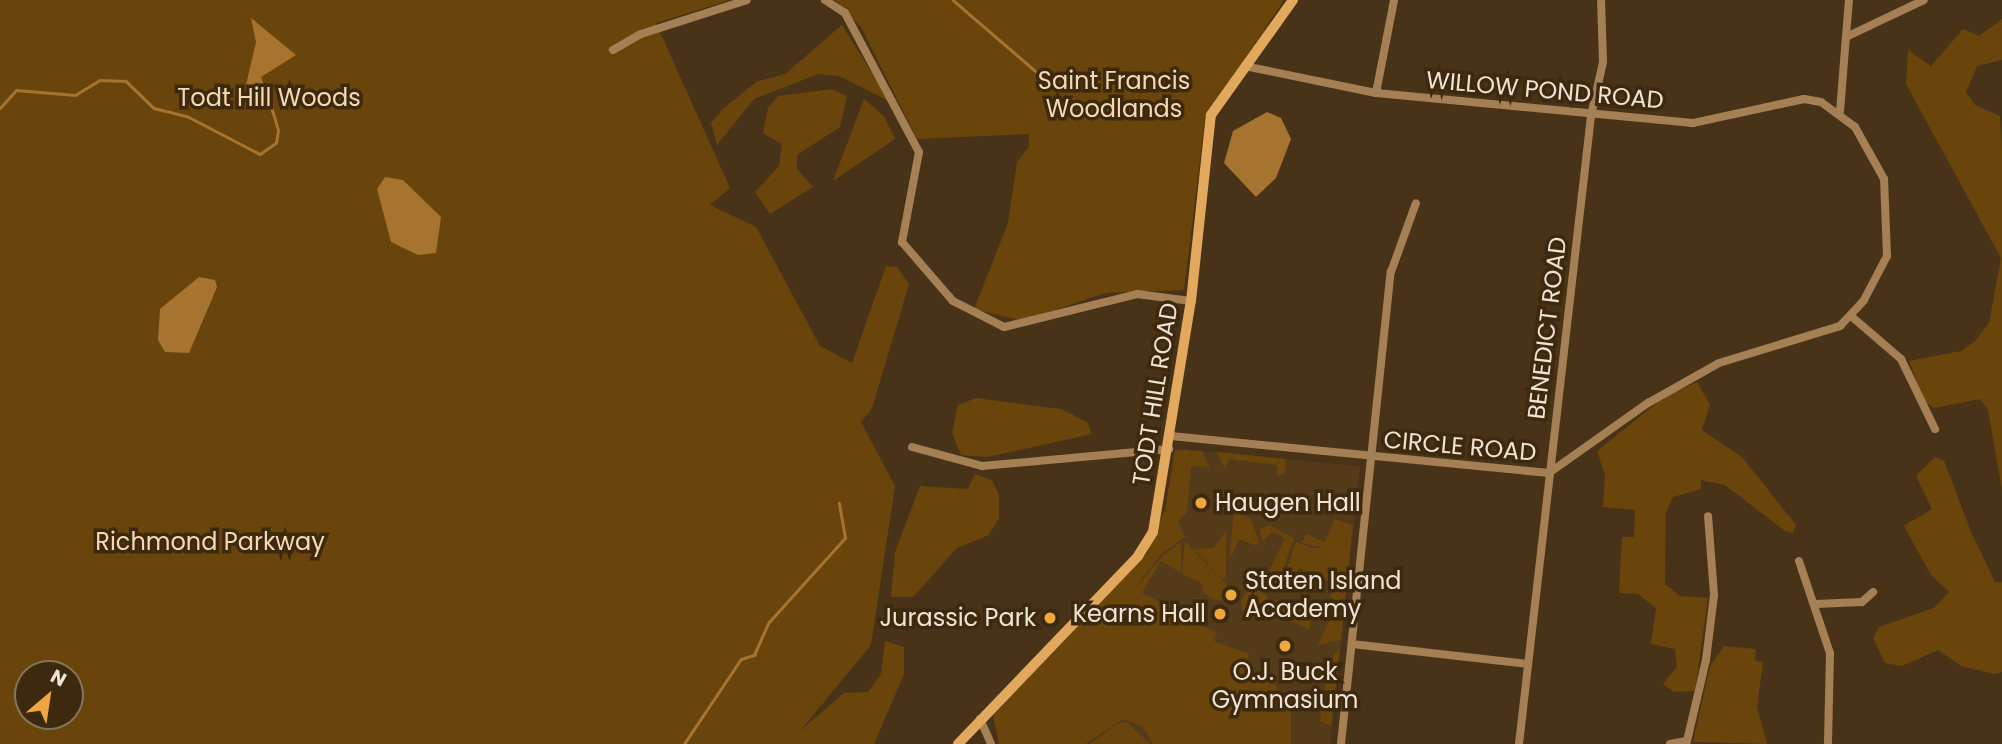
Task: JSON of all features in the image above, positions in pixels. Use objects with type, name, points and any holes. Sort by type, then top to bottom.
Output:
[{"type":"street","points":[[613,50],[641,34],[747,0]]},
{"type":"street","points":[[825,0],[845,13],[919,152],[902,242],[953,301],[1004,327],[1137,294],[1191,301]]},
{"type":"street","name":"TODT HILL ROAD","points":[[958,744],[1138,556],[1153,532],[1169,449],[1191,301],[1211,115],[1293,0]]},
{"type":"street","points":[[1376,93],[1394,0]]},
{"type":"street","name":"BENEDICT ROAD","points":[[1519,744],[1591,116],[1603,62],[1601,0]]},
{"type":"street","points":[[1849,0],[1840,111],[1871,150],[1889,200],[1887,256],[1851,316],[1901,359],[1935,429]]},
{"type":"street","points":[[1846,37],[1924,0]]},
{"type":"street","name":"WILLOW POND ROAD","points":[[1245,66],[1376,93],[1591,116],[1717,122],[1804,99],[1840,111]]},
{"type":"street","points":[[1341,744],[1394,253],[1411,227],[1416,203]]},
{"type":"street","name":"CIRCLE ROAD","points":[[1171,436],[1549,473],[1647,402],[1719,363],[1840,326],[1851,316]]},
{"type":"street","points":[[912,447],[982,466],[1169,449]]},
{"type":"street","points":[[1670,744],[1687,741],[1706,660],[1714,595],[1708,516]]},
{"type":"street","points":[[1799,561],[1816,604],[1830,653],[1828,744]]},
{"type":"street","points":[[1816,604],[1861,601],[1873,592]]},
{"type":"street","points":[[1352,644],[1528,664]]},
{"type":"street","points":[[980,719],[991,744]]},
{"type":"shaded area","points":[[251,18],[296,55],[261,77],[269,100],[246,85],[256,42]]},
{"type":"shaded area","points":[[1267,112],[1281,118],[1291,139],[1276,178],[1256,197],[1224,163],[1233,131]]},
{"type":"shaded area","points":[[385,177],[403,180],[441,217],[436,253],[418,255],[391,242],[377,189]]},
{"type":"shaded area","points":[[199,277],[215,280],[217,287],[189,353],[165,352],[158,340],[160,309]]},
{"type":"shaded area","name":"Staten Island Academy","points":[[1181,449],[1360,466],[1330,744],[1007,744],[1156,545]]},
{"type":"green space","points":[[0,0],[730,0],[656,23],[730,188],[710,205],[756,227],[820,346],[852,363],[886,266],[897,267],[909,284],[872,408],[861,422],[895,486],[871,645],[801,730],[844,693],[868,692],[881,674],[885,641],[904,647],[904,674],[874,744],[0,744]]},
{"type":"green space","name":"Saint Francis Woodlands","points":[[835,0],[1284,0],[1205,119],[1184,290],[1105,293],[1022,321],[974,309],[1008,223],[1017,162],[1029,147],[1029,134],[917,139],[861,27]]},
{"type":"green space","points":[[2002,19],[2002,60],[1977,66],[1966,92],[1975,105],[2000,116],[2002,150],[2002,490],[1988,410],[1980,399],[1934,408],[1924,401],[1909,361],[1961,351],[1975,341],[1989,323],[2001,258],[1906,84],[1908,50],[1931,66],[1963,29],[1979,36]]},
{"type":"green space","points":[[842,25],[889,101],[839,76],[818,74],[754,99],[717,145],[711,123],[723,109],[756,82],[785,74]]},
{"type":"green space","points":[[832,89],[847,96],[840,127],[797,155],[797,169],[813,187],[770,214],[755,192],[779,166],[782,144],[763,133],[768,108],[778,96]]},
{"type":"green space","points":[[864,99],[884,116],[895,139],[833,181]]},
{"type":"green space","points":[[1697,382],[1710,405],[1702,430],[1742,457],[1796,525],[1793,533],[1785,531],[1725,485],[1701,480],[1701,489],[1673,497],[1666,512],[1665,584],[1680,596],[1708,598],[1695,691],[1674,692],[1663,684],[1677,667],[1675,649],[1651,644],[1656,608],[1638,594],[1619,593],[1622,537],[1634,537],[1635,510],[1603,507],[1605,475],[1597,451],[1664,397]]},
{"type":"green space","points":[[976,398],[1061,409],[1087,422],[1092,434],[987,457],[961,455],[952,433],[958,405]]},
{"type":"green space","points":[[1175,450],[1202,451],[1212,475],[1206,466],[1191,467],[1187,512],[1178,522],[1185,537],[1162,553],[1134,589],[1164,555],[1181,542],[1181,573],[1161,561],[1142,593],[1188,616],[1197,597],[1207,602],[1197,623],[1217,633],[1214,641],[1249,654],[1247,666],[1275,681],[1278,696],[1291,705],[1291,744],[1153,744],[1142,726],[1124,719],[1085,744],[999,744],[993,714],[1147,553],[1165,510]]},
{"type":"green space","points":[[1217,452],[1286,459],[1285,473],[1277,476],[1277,465],[1229,459],[1225,469]]},
{"type":"green space","points":[[1935,457],[1944,461],[1972,534],[1995,582],[2002,582],[2002,672],[1994,674],[1961,666],[1938,650],[1902,666],[1885,663],[1873,638],[1879,627],[1934,608],[1949,592],[1931,575],[1904,526],[1932,509],[1916,476]]},
{"type":"green space","points":[[975,474],[992,480],[999,495],[999,518],[989,535],[957,548],[913,597],[891,597],[895,552],[920,486],[968,489]]},
{"type":"green space","points":[[1234,511],[1251,519],[1259,541],[1257,546],[1239,539],[1229,561]]},
{"type":"green space","points":[[1335,519],[1353,525],[1344,607],[1330,596],[1334,584],[1299,568],[1293,580],[1285,574],[1296,542],[1312,548],[1323,548],[1302,543],[1306,534],[1325,542]]},
{"type":"green space","points":[[1269,525],[1294,538],[1279,582],[1259,588],[1249,581],[1262,586],[1285,538],[1273,532],[1262,541],[1260,530]]},
{"type":"green space","points":[[1226,531],[1226,575],[1223,580],[1194,549],[1213,548]]},
{"type":"green space","points":[[1185,541],[1226,584],[1235,603],[1212,599],[1201,590],[1203,584],[1182,574]]},
{"type":"green space","points":[[1255,590],[1265,594],[1269,604],[1265,614],[1255,618],[1245,614],[1241,604],[1245,594]]},
{"type":"green space","points":[[1276,599],[1310,616],[1310,630],[1277,614],[1266,620]]},
{"type":"green space","points":[[1334,609],[1344,613],[1341,640],[1318,645]]},
{"type":"green space","points":[[1724,646],[1756,649],[1755,661],[1763,662],[1757,707],[1767,744],[1693,742],[1710,666]]},
{"type":"green space","points":[[1340,648],[1331,726],[1320,721],[1327,677],[1319,672]]},
{"type":"green space","points":[[1127,722],[1150,744],[1090,744],[1117,724]]},
{"type":"waterway","points":[[953,0],[1038,73]]},
{"type":"waterway","points":[[0,108],[16,90],[75,95],[100,80],[126,81],[154,108],[187,116],[260,154],[276,143],[278,130],[269,100]]},
{"type":"waterway","points":[[684,744],[741,659],[754,655],[769,622],[845,538],[839,504]]},
{"type":"place","name":"Haugen Hall","points":[[1201,503]]},
{"type":"place","name":"Staten Island Academy","points":[[1231,595]]},
{"type":"place","name":"Kearns Hall","points":[[1220,614]]},
{"type":"place","name":"Jurassic Park","points":[[1050,618]]},
{"type":"place","name":"O.J. Buck Gymnasium","points":[[1285,646]]},
{"type":"park label","name":"Todt Hill Woods","points":[[269,98]]},
{"type":"park label","name":"Richmond Parkway","points":[[210,542]]}]
